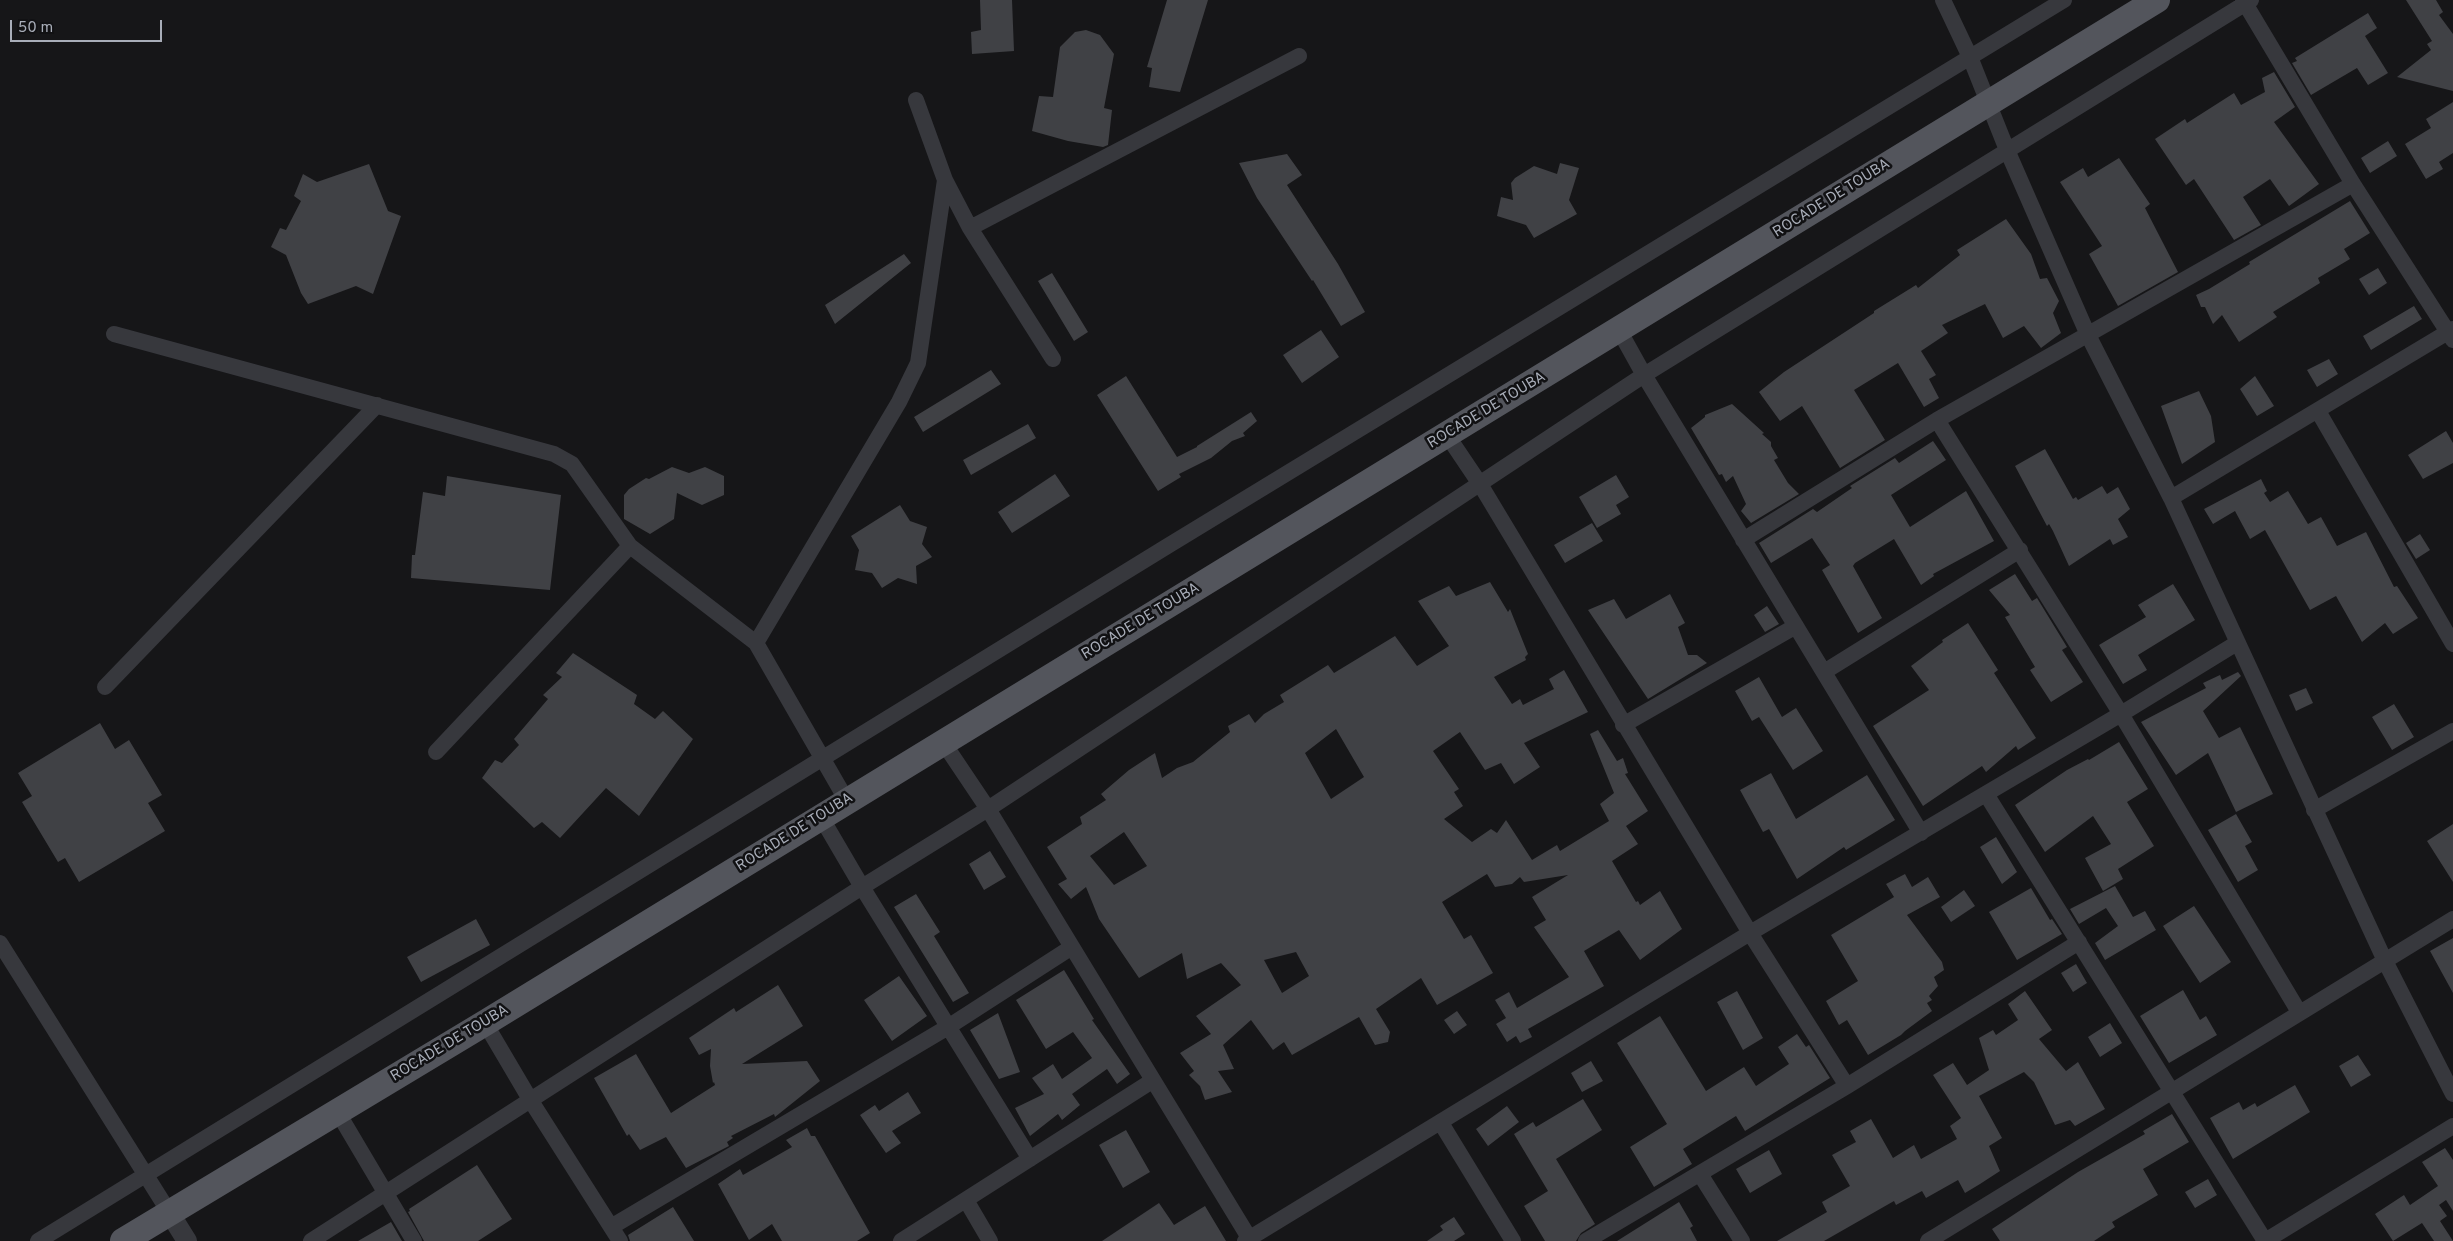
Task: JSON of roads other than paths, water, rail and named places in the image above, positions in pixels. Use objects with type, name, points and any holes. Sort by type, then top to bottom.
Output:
[{"type":"main road","name":"ROCADE DE TOUBA","points":[[123,1241],[485,1023],[2157,0]]},
{"type":"street","points":[[1944,0],[2088,335],[2171,498],[2385,961],[2453,1094]]},
{"type":"street","points":[[38,1241],[823,758],[2064,0]]},
{"type":"street","points":[[311,1241],[988,809],[1644,375],[2247,1],[2353,184],[2451,334],[2171,498]]},
{"type":"street","points":[[970,228],[1299,56]]},
{"type":"street","points":[[916,100],[945,180],[970,228],[1053,359]]},
{"type":"street","points":[[756,643],[899,402],[918,363],[945,180]]},
{"type":"street","points":[[1743,540],[1937,420],[2353,184]]},
{"type":"street","points":[[1619,330],[1644,375],[1920,833]]},
{"type":"street","points":[[114,334],[554,454],[572,464],[630,546],[756,643],[847,801]]},
{"type":"street","points":[[105,687],[377,405]]},
{"type":"street","points":[[2318,411],[2453,644]]},
{"type":"street","points":[[1937,420],[2121,714],[2300,1012]]},
{"type":"street","points":[[1447,435],[1480,484],[1750,933],[1847,1086]]},
{"type":"street","points":[[436,752],[630,546]]},
{"type":"street","points":[[1824,672],[2020,550]]},
{"type":"street","points":[[1623,724],[1796,626]]},
{"type":"street","points":[[943,742],[988,809],[1248,1240],[1750,933],[2121,714],[2237,643]]},
{"type":"street","points":[[2314,810],[2453,731]]},
{"type":"street","points":[[1986,794],[2265,1241],[2453,1126]]},
{"type":"street","points":[[821,817],[862,888],[1030,1159]]},
{"type":"street","points":[[1928,1241],[2453,919]]},
{"type":"street","points":[[0,942],[187,1241]]},
{"type":"street","points":[[1586,1241],[1847,1086],[2079,942]]},
{"type":"street","points":[[485,1023],[531,1101],[616,1234],[948,1027],[1072,947]]},
{"type":"street","points":[[901,1241],[1152,1081]]},
{"type":"street","points":[[338,1111],[414,1241]]},
{"type":"street","points":[[1441,1123],[1513,1241]]},
{"type":"street","points":[[1700,1174],[1742,1241]]},
{"type":"street","points":[[966,1200],[990,1241]]}]
